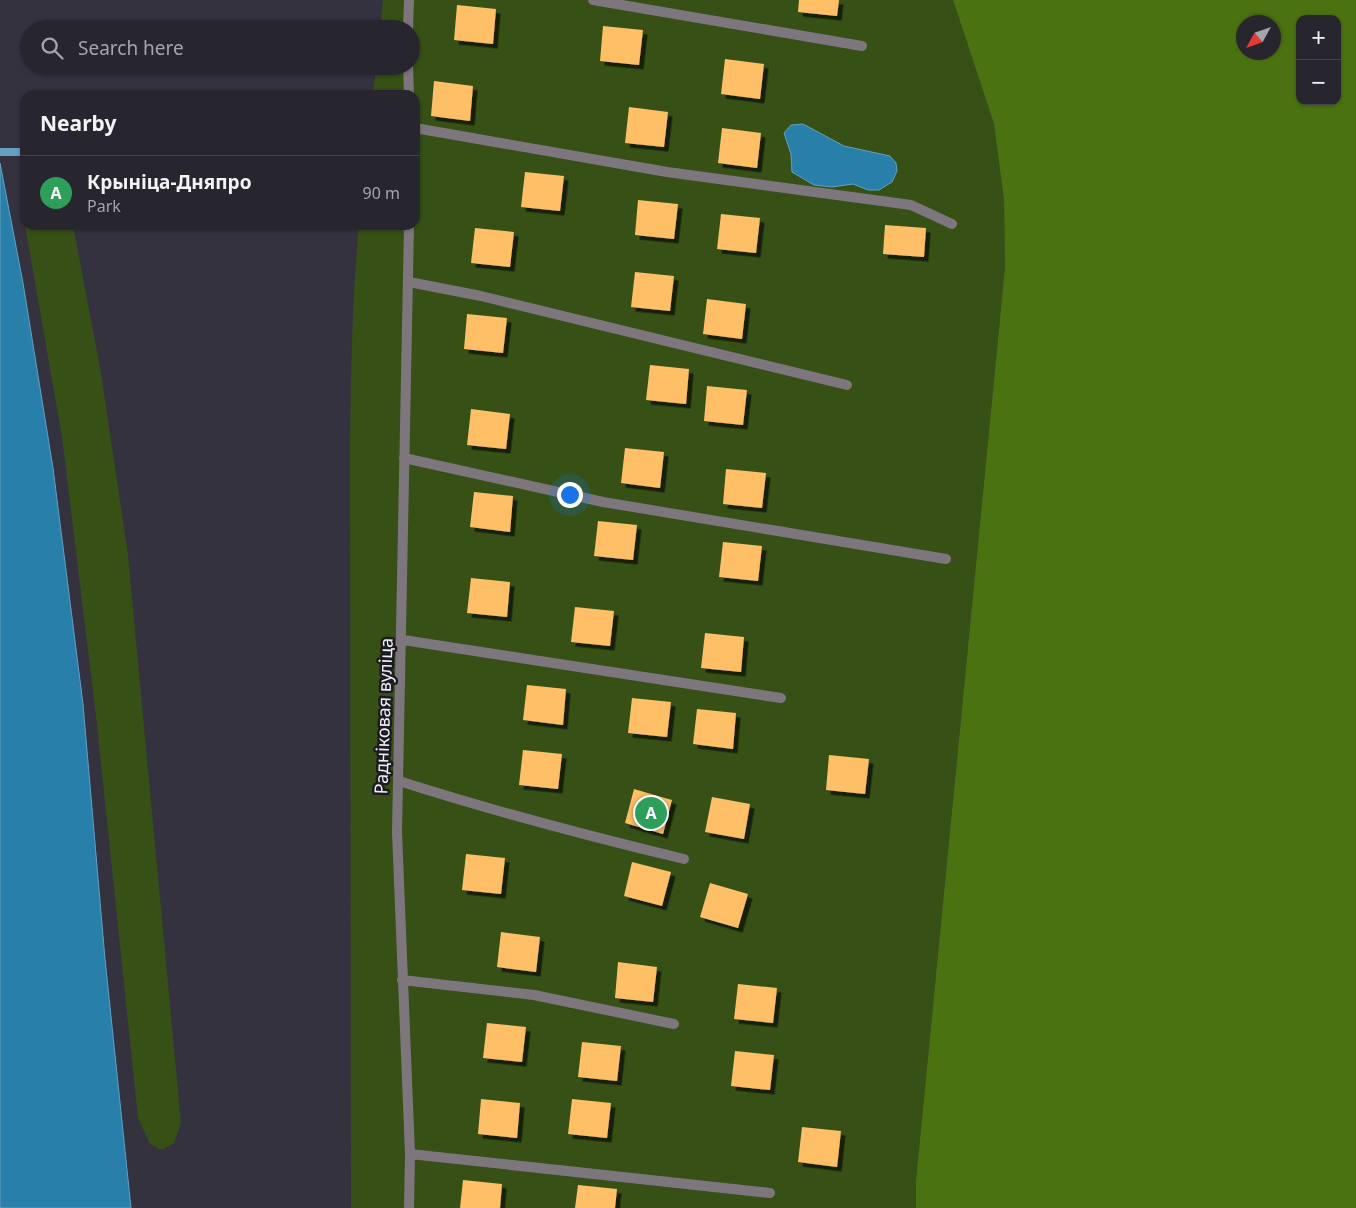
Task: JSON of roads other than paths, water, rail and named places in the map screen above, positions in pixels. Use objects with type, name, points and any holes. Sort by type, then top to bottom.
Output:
[{"type":"street","points":[[408,20],[409,0]]},
{"type":"street","points":[[593,0],[862,46]]},
{"type":"street","points":[[408,75],[409,90]]},
{"type":"street","points":[[420,129],[667,172],[911,205],[952,224]]},
{"type":"street","name":"Радніковая вуліца","points":[[409,230],[404,458],[403,640],[397,842],[410,1154],[409,1208]]},
{"type":"street","points":[[409,282],[481,296],[847,385]]},
{"type":"street","points":[[404,458],[603,502],[946,559]]},
{"type":"street","points":[[403,640],[782,698]]},
{"type":"street","points":[[399,781],[551,826],[684,859]]},
{"type":"street","points":[[402,980],[534,995],[674,1024]]},
{"type":"street","points":[[410,1154],[770,1193]]},
{"type":"water","points":[[803,124],[844,146],[890,156],[896,163],[897,171],[892,182],[879,190],[868,190],[853,184],[832,187],[814,185],[792,172],[791,154],[784,133],[791,125]]},
{"type":"water","points":[[0,163],[23,283],[53,468],[83,704],[105,959],[131,1208],[0,1208]]},
{"type":"waterway","points":[[0,152],[20,152]]},
{"type":"place","name":"Крыніца-Дняпро","points":[[651,813]]}]
